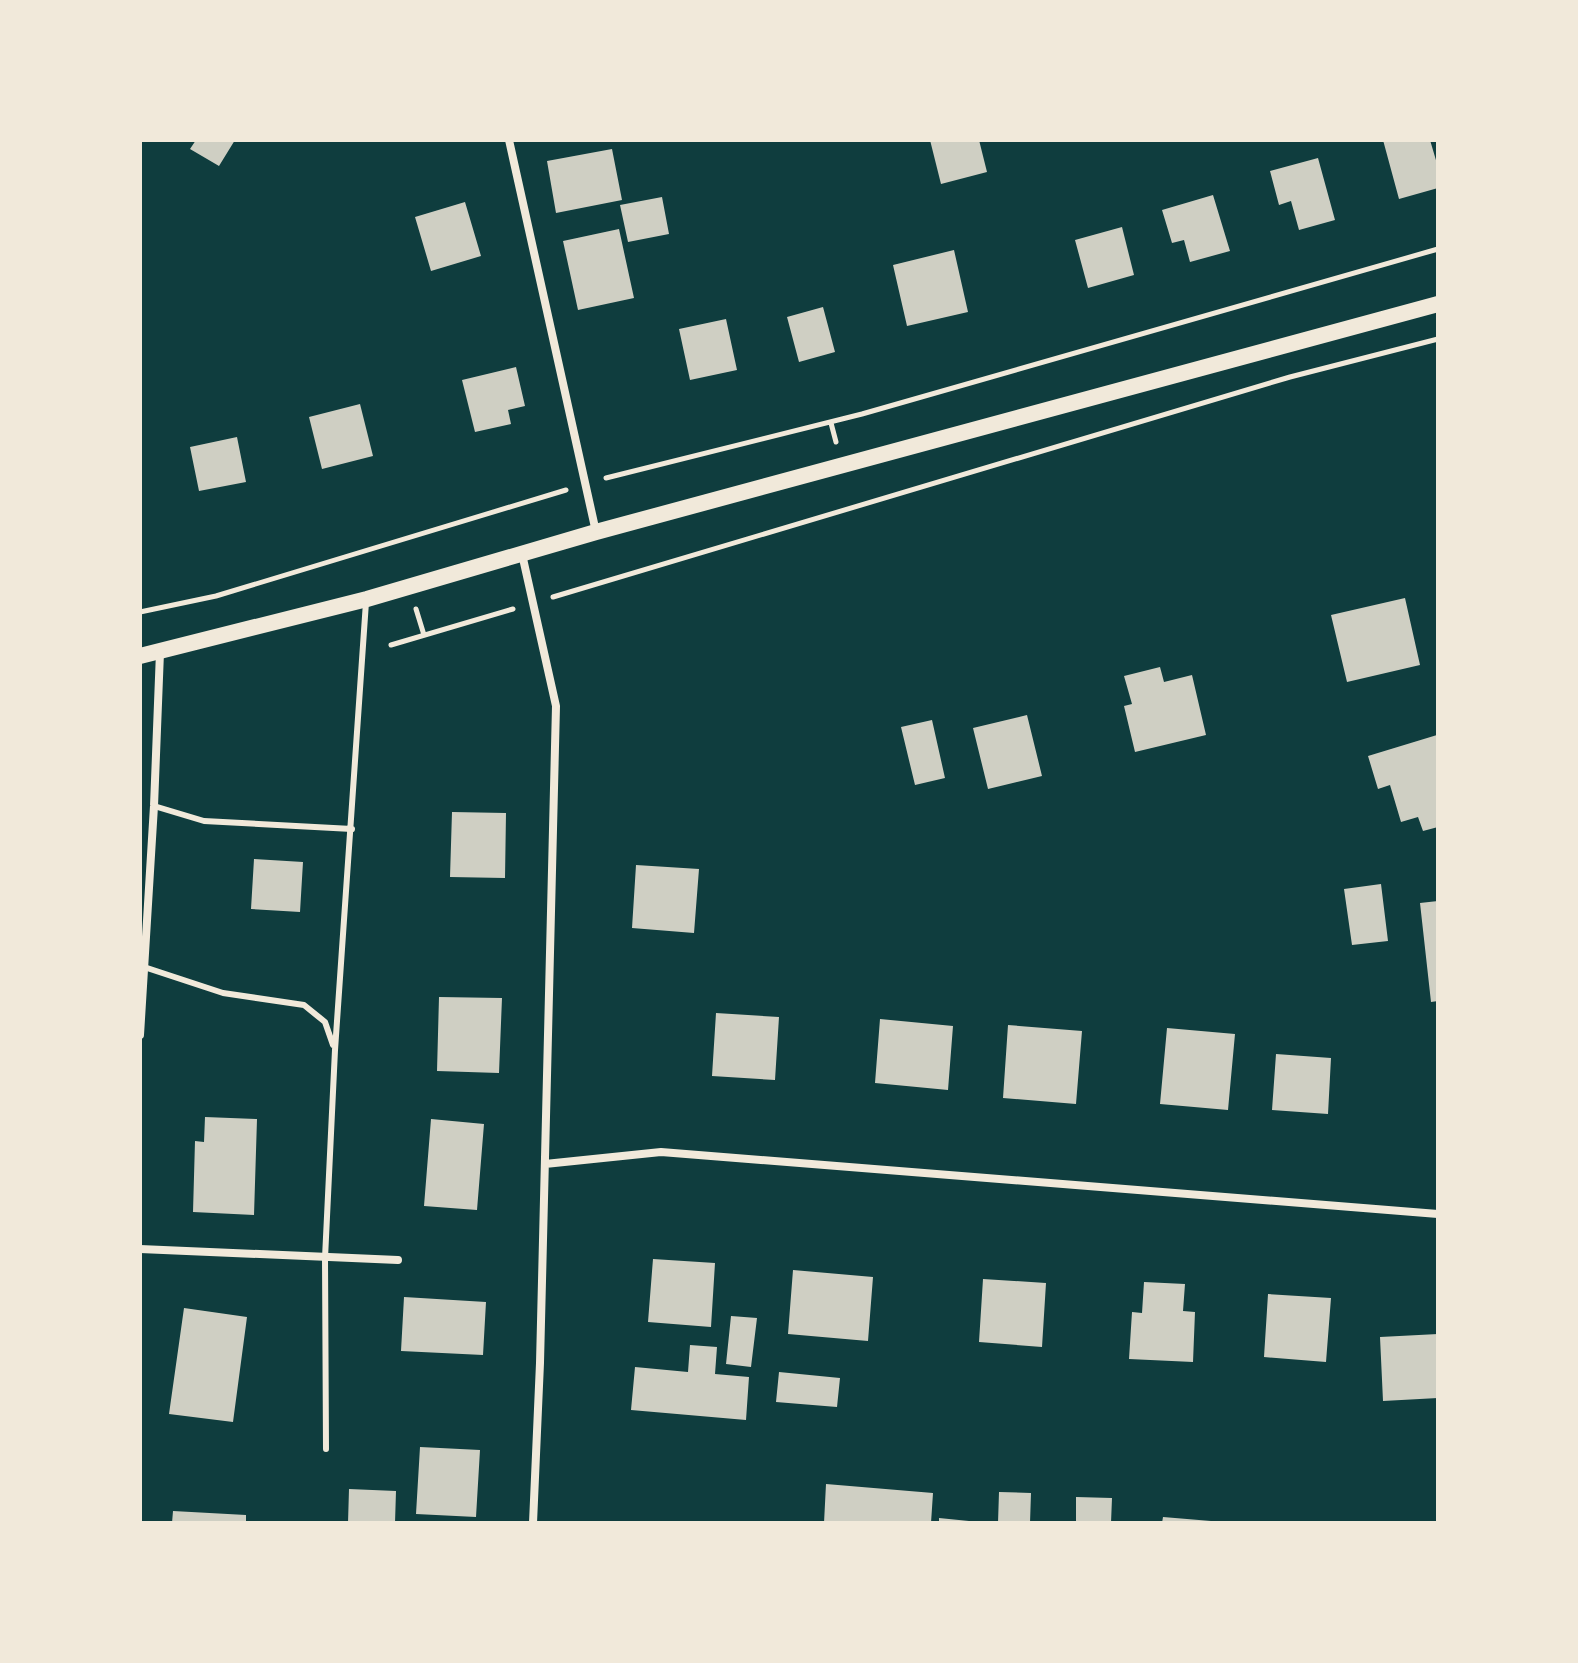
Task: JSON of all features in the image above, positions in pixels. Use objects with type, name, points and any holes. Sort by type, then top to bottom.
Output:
[{"type":"main road","points":[[140,656],[367,599],[596,532],[1438,304]]},
{"type":"street","points":[[509,140],[596,532]]},
{"type":"street","points":[[522,554],[556,706],[533,1523]]},
{"type":"street","points":[[140,1035],[160,652]]},
{"type":"street","points":[[545,1164],[661,1152],[1438,1214]]},
{"type":"street","points":[[140,1249],[398,1260]]},
{"type":"lane","points":[[326,1449],[325,1258],[335,1050],[367,599]]},
{"type":"lane","points":[[154,806],[204,821],[352,829]]},
{"type":"lane","points":[[144,967],[223,993],[304,1005],[325,1022],[335,1050]]},
{"type":"path","points":[[140,612],[216,596],[585,484],[862,414],[1438,249]]},
{"type":"path","points":[[391,645],[1290,377],[1438,339]]},
{"type":"building","points":[[196,140],[235,140],[219,166],[190,149]]},
{"type":"building","points":[[930,140],[979,140],[987,172],[941,184]]},
{"type":"building","points":[[1383,140],[1430,140],[1438,167],[1438,188],[1399,199]]},
{"type":"building","points":[[612,149],[622,200],[556,213],[547,161]]},
{"type":"building","points":[[1318,158],[1335,220],[1299,230],[1291,201],[1279,205],[1270,171]]},
{"type":"building","points":[[1213,195],[1230,251],[1190,262],[1184,240],[1172,243],[1162,210]]},
{"type":"building","points":[[662,197],[669,234],[628,242],[620,205]]},
{"type":"building","points":[[465,202],[481,256],[431,271],[415,217]]},
{"type":"building","points":[[1122,227],[1134,275],[1088,288],[1075,240]]},
{"type":"building","points":[[619,229],[634,298],[578,310],[563,241]]},
{"type":"building","points":[[954,250],[968,312],[907,326],[893,265]]},
{"type":"building","points":[[823,307],[835,352],[799,362],[787,317]]},
{"type":"building","points":[[726,319],[737,370],[690,380],[679,329]]},
{"type":"building","points":[[516,367],[525,406],[508,410],[511,424],[475,432],[462,380]]},
{"type":"building","points":[[360,404],[373,456],[322,469],[309,417]]},
{"type":"building","points":[[237,437],[246,482],[199,491],[190,447]]},
{"type":"building","points":[[1405,598],[1420,665],[1347,682],[1331,615]]},
{"type":"building","points":[[1160,667],[1164,682],[1192,675],[1206,735],[1135,752],[1124,706],[1132,704],[1124,676]]},
{"type":"building","points":[[1027,715],[1042,776],[988,789],[973,728]]},
{"type":"building","points":[[932,720],[945,778],[915,785],[901,727]]},
{"type":"building","points":[[1437,735],[1438,827],[1423,831],[1418,817],[1401,822],[1390,785],[1378,789],[1368,756]]},
{"type":"building","points":[[452,812],[506,813],[505,878],[450,877]]},
{"type":"building","points":[[254,859],[303,862],[300,912],[251,909]]},
{"type":"building","points":[[636,865],[699,869],[694,933],[632,928]]},
{"type":"building","points":[[1381,884],[1388,941],[1352,945],[1344,889]]},
{"type":"building","points":[[1438,901],[1438,1001],[1431,1002],[1420,903]]},
{"type":"building","points":[[439,997],[502,998],[499,1073],[437,1071]]},
{"type":"building","points":[[716,1013],[779,1017],[775,1080],[712,1076]]},
{"type":"building","points":[[880,1019],[953,1026],[948,1090],[875,1083]]},
{"type":"building","points":[[1008,1025],[1082,1031],[1076,1104],[1003,1098]]},
{"type":"building","points":[[1167,1028],[1235,1034],[1228,1110],[1160,1104]]},
{"type":"building","points":[[1276,1054],[1331,1058],[1328,1114],[1272,1110]]},
{"type":"building","points":[[205,1117],[257,1119],[254,1215],[193,1212],[195,1141],[204,1142]]},
{"type":"building","points":[[431,1119],[484,1124],[477,1210],[424,1206]]},
{"type":"building","points":[[653,1259],[715,1263],[711,1327],[648,1322]]},
{"type":"building","points":[[793,1270],[873,1277],[868,1341],[788,1334]]},
{"type":"building","points":[[983,1279],[1046,1283],[1042,1347],[979,1342]]},
{"type":"building","points":[[1144,1282],[1185,1284],[1183,1311],[1195,1312],[1193,1362],[1129,1359],[1132,1312],[1142,1313]]},
{"type":"building","points":[[1268,1294],[1331,1298],[1326,1362],[1264,1357]]},
{"type":"building","points":[[404,1297],[486,1302],[483,1355],[401,1351]]},
{"type":"building","points":[[184,1308],[247,1317],[233,1422],[169,1414]]},
{"type":"building","points":[[731,1316],[757,1318],[751,1367],[726,1364]]},
{"type":"building","points":[[1438,1334],[1438,1398],[1383,1401],[1380,1337]]},
{"type":"building","points":[[690,1345],[717,1347],[715,1374],[749,1377],[746,1420],[631,1410],[635,1367],[688,1372]]},
{"type":"building","points":[[779,1372],[840,1378],[837,1407],[776,1402]]},
{"type":"building","points":[[420,1447],[480,1450],[476,1517],[416,1514]]},
{"type":"building","points":[[826,1484],[933,1493],[931,1523],[824,1523]]},
{"type":"building","points":[[349,1489],[396,1491],[395,1523],[348,1523]]},
{"type":"building","points":[[999,1492],[1031,1493],[1030,1523],[998,1523]]},
{"type":"building","points":[[1076,1497],[1112,1498],[1111,1523],[1076,1523]]},
{"type":"building","points":[[173,1511],[246,1515],[246,1523],[172,1523]]},
{"type":"building","points":[[1163,1517],[1211,1521],[1211,1523],[1162,1523]]},
{"type":"building","points":[[939,1518],[969,1521],[969,1523],[939,1523]]}]
